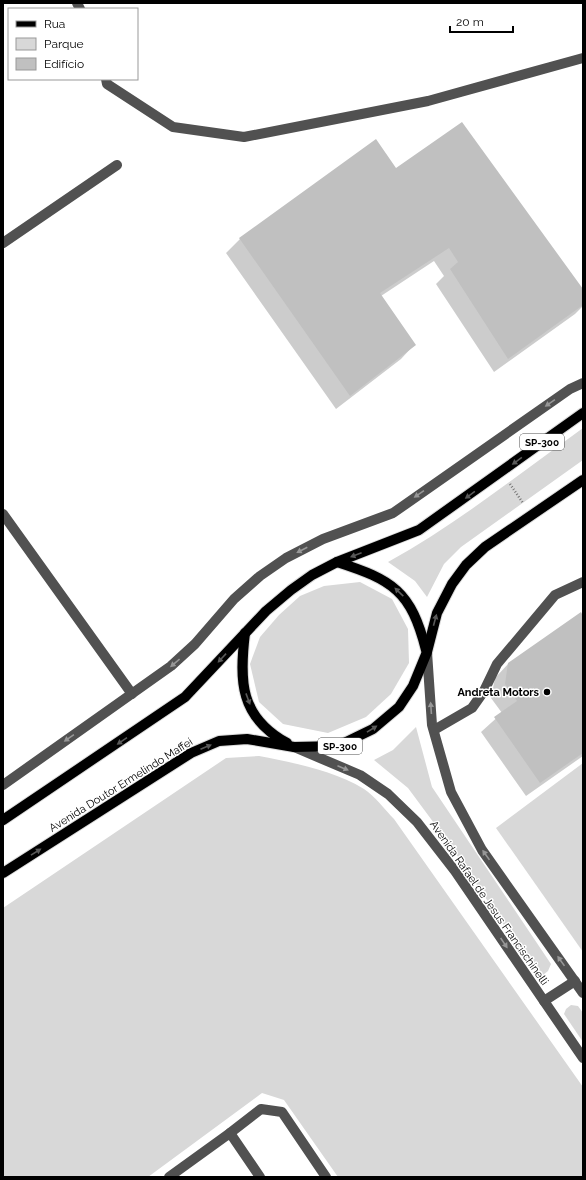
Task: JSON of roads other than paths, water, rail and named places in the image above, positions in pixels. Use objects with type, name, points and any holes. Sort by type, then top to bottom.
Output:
[{"type":"main road","name":"SP-300","points":[[3,820],[186,697],[266,611],[291,590],[337,562],[419,530],[583,413]]},
{"type":"main road","name":"Avenida Doutor Ermelindo Maffei","points":[[3,873],[191,753],[219,741],[247,739],[294,747],[338,746],[373,728],[399,708],[413,686],[427,652],[437,613],[452,584],[466,565],[485,547],[583,480]]},
{"type":"main road","points":[[337,562],[363,570],[385,580],[400,591],[411,605],[420,626],[427,652]]},
{"type":"main road","points":[[245,633],[242,659],[243,686],[252,712],[270,733],[294,747]]},
{"type":"street","points":[[106,80],[107,84],[173,127],[244,137],[428,100],[583,58]]},
{"type":"street","points":[[3,243],[117,165]]},
{"type":"street","points":[[3,785],[185,655],[234,600],[260,576],[286,558],[323,539],[393,512],[570,389],[583,383]]},
{"type":"street","points":[[3,514],[132,694]]},
{"type":"street","points":[[434,730],[472,708],[484,691],[497,664],[555,595],[583,582]]},
{"type":"street","points":[[427,652],[434,730],[452,792],[482,850],[583,993]]},
{"type":"street","name":"Avenida Rafael de Jesus Francischinelli","points":[[294,747],[360,775],[388,794],[418,822],[455,871],[583,1058]]},
{"type":"street","points":[[544,1002],[575,981]]},
{"type":"street","points":[[169,1177],[261,1109],[282,1112],[326,1177]]},
{"type":"street","points":[[230,1133],[260,1177]]},
{"type":"place","name":"Andreta Motors","points":[[547,692]]}]
